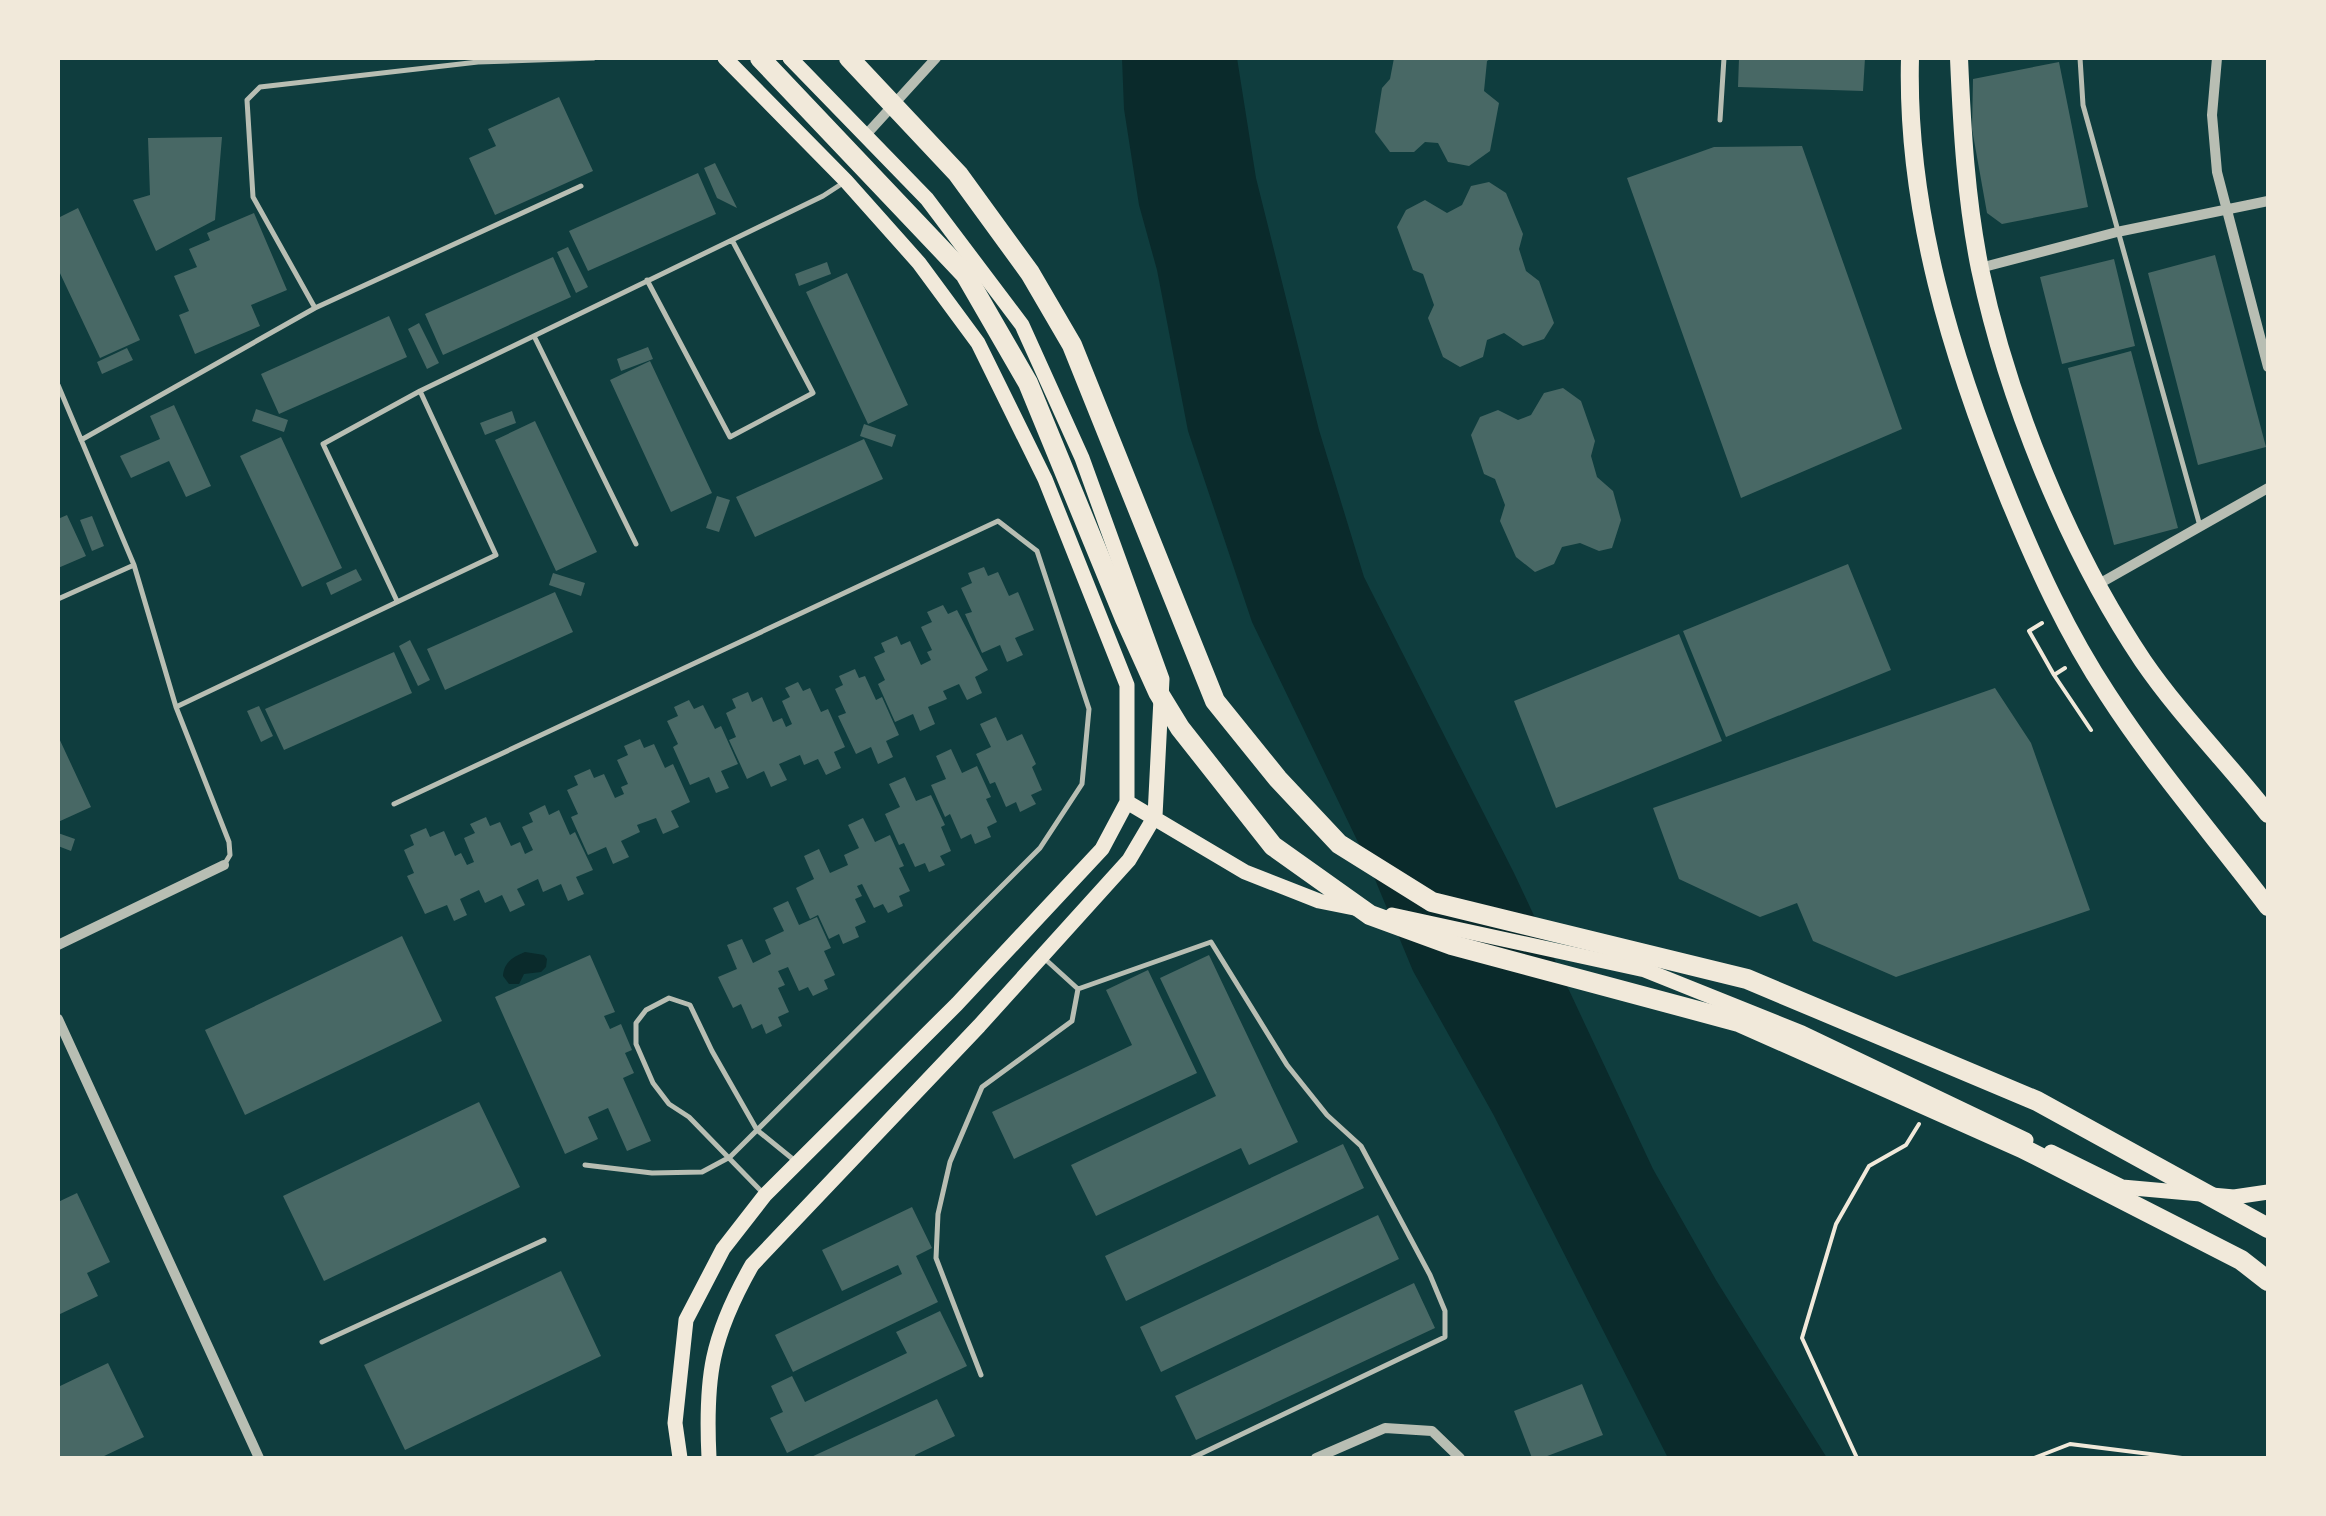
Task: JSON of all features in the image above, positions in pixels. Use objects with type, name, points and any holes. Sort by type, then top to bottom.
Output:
[{"type":"highway","points":[[760,58],[965,274],[1028,383],[1158,692],[1180,728],[1272,846],[1370,915],[1452,945],[1739,1022],[2022,1148],[2241,1260],[2268,1282]]},
{"type":"highway","points":[[849,58],[958,174],[1030,273],[1072,345],[1215,701],[1278,779],[1339,844],[1432,902],[1747,979],[2037,1101],[2268,1228]]},
{"type":"main road","points":[[680,1458],[675,1422],[686,1320],[722,1249],[765,1196],[957,1004],[1102,849],[1128,802],[1127,685],[1044,479],[978,343],[919,263],[846,181],[726,58]]},
{"type":"main road","points":[[710,1458],[707,1408],[715,1342],[730,1303],[752,1265],[1042,957],[1129,860],[1155,816],[1162,679],[1082,458],[1022,325],[927,199],[790,58]]},
{"type":"main road","points":[[1910,58],[1908,110],[1945,324],[1978,422],[2024,534],[2058,612],[2108,695],[2268,907]]},
{"type":"main road","points":[[1959,58],[1962,128],[1980,268],[2004,358],[2061,512],[2097,585],[2145,663],[2268,814]]},
{"type":"main road","points":[[1128,802],[1245,872],[1320,901],[1645,970],[1802,1033],[2122,1187],[2234,1197],[2268,1192]]},
{"type":"street","points":[[2217,58],[2212,142],[2225,211],[2268,367]]},
{"type":"street","points":[[864,137],[930,60]]},
{"type":"street","points":[[1980,268],[2117,232],[2268,201]]},
{"type":"street","points":[[2097,585],[2268,488]]},
{"type":"street","points":[[58,945],[224,865]]},
{"type":"street","points":[[58,1019],[259,1458]]},
{"type":"street","points":[[1316,1458],[1384,1428],[1432,1431],[1460,1458]]},
{"type":"lane","points":[[315,308],[253,198],[247,100],[260,86],[478,62],[594,58]]},
{"type":"lane","points":[[1720,120],[1724,58]]},
{"type":"lane","points":[[2080,58],[2083,106],[2200,526]]},
{"type":"lane","points":[[398,601],[323,444],[420,390],[846,181]]},
{"type":"lane","points":[[81,440],[315,308],[581,186]]},
{"type":"lane","points":[[648,280],[730,436],[813,392],[732,240]]},
{"type":"lane","points":[[534,335],[636,544]]},
{"type":"lane","points":[[58,385],[134,565],[176,707],[229,842],[230,855],[224,865]]},
{"type":"lane","points":[[176,707],[496,555],[420,390]]},
{"type":"lane","points":[[394,804],[998,521],[1037,550],[1089,709],[1082,784],[1040,848],[730,1157],[702,1172],[652,1173],[585,1164]]},
{"type":"lane","points":[[58,599],[134,565]]},
{"type":"lane","points":[[1078,989],[1211,942],[1288,1064],[1327,1115],[1361,1146],[1445,1311],[1445,1337],[1192,1458]]},
{"type":"lane","points":[[1042,957],[1078,989]]},
{"type":"lane","points":[[980,1375],[936,1258],[938,1214],[950,1162],[982,1087],[1072,1020],[1078,989]]},
{"type":"lane","points":[[765,1196],[730,1157],[669,1104],[653,1083],[636,1044],[636,1024],[646,1010],[669,998],[690,1005],[758,1130],[799,1164]]},
{"type":"lane","points":[[322,1342],[544,1240]]},
{"type":"path","points":[[2029,631],[2091,730]]},
{"type":"path","points":[[1857,1458],[1802,1338],[1836,1224],[1869,1166],[1906,1146],[1936,1095]]},
{"type":"path","points":[[2034,1458],[2070,1444],[2182,1458]]},
{"type":"water","points":[[1122,58],[1237,58],[1256,178],[1319,430],[1364,577],[1514,873],[1653,1169],[1716,1280],[1827,1458],[1668,1458],[1493,1114],[1413,971],[1369,865],[1252,622],[1188,431],[1157,270],[1139,205],[1124,109]]},
{"type":"water","points":[[525,952],[544,955],[546,967],[541,972],[524,974],[519,984],[509,984],[503,976],[505,967]]},
{"type":"building","points":[[1394,58],[1492,58],[1487,61],[1484,91],[1499,103],[1490,151],[1469,166],[1448,162],[1438,143],[1425,142],[1414,152],[1390,152],[1375,132],[1382,88],[1390,79]]},
{"type":"building","points":[[1739,58],[1865,58],[1863,91],[1738,87]]},
{"type":"building","points":[[2059,62],[2088,207],[2002,224],[1987,213],[1972,129],[1973,79]]},
{"type":"building","points":[[559,97],[593,171],[495,215],[469,158],[496,146],[488,129]]},
{"type":"building","points":[[222,137],[215,220],[156,251],[133,200],[150,195],[148,138]]},
{"type":"building","points":[[1802,146],[1902,429],[1741,498],[1627,178],[1714,147]]},
{"type":"building","points":[[715,163],[737,208],[717,198],[704,168]]},
{"type":"building","points":[[698,173],[716,214],[588,271],[569,231]]},
{"type":"building","points":[[1489,182],[1506,193],[1523,234],[1519,249],[1526,271],[1539,281],[1554,323],[1544,339],[1523,346],[1504,333],[1487,340],[1483,357],[1460,367],[1443,357],[1428,318],[1434,305],[1423,274],[1413,270],[1397,227],[1406,210],[1425,200],[1447,213],[1462,205],[1471,186]]},
{"type":"building","points":[[78,208],[140,340],[100,358],[58,269],[58,218]]},
{"type":"building","points":[[254,213],[287,290],[251,305],[260,326],[195,354],[179,315],[189,311],[174,276],[197,267],[189,249],[210,240],[207,233]]},
{"type":"building","points":[[568,247],[588,287],[576,293],[557,252]]},
{"type":"building","points":[[2215,255],[2266,447],[2198,465],[2148,273]]},
{"type":"building","points":[[553,257],[571,297],[443,355],[425,314]]},
{"type":"building","points":[[2114,259],[2135,346],[2062,364],[2040,277]]},
{"type":"building","points":[[827,262],[831,274],[799,286],[795,274]]},
{"type":"building","points":[[847,273],[908,405],[868,424],[806,292]]},
{"type":"building","points":[[389,316],[407,357],[279,414],[261,374]]},
{"type":"building","points":[[419,323],[439,363],[427,369],[408,329]]},
{"type":"building","points":[[648,347],[653,359],[621,371],[617,359]]},
{"type":"building","points":[[127,348],[133,360],[102,374],[97,362]]},
{"type":"building","points":[[2131,351],[2178,528],[2114,545],[2068,368]]},
{"type":"building","points":[[650,361],[712,493],[671,512],[610,380]]},
{"type":"building","points":[[1563,388],[1581,401],[1595,441],[1591,456],[1597,477],[1613,491],[1621,520],[1612,548],[1599,551],[1580,543],[1562,547],[1554,564],[1535,572],[1516,557],[1500,521],[1505,505],[1495,479],[1484,474],[1471,435],[1480,417],[1498,410],[1518,420],[1531,415],[1544,393]]},
{"type":"building","points":[[174,405],[211,486],[186,497],[169,461],[131,478],[120,456],[160,439],[150,416]]},
{"type":"building","points":[[256,409],[288,420],[284,432],[252,421]]},
{"type":"building","points":[[512,411],[516,423],[485,435],[480,423]]},
{"type":"building","points":[[535,421],[597,552],[556,571],[495,440]]},
{"type":"building","points":[[864,424],[896,435],[892,447],[860,436]]},
{"type":"building","points":[[281,437],[342,568],[302,587],[240,456]]},
{"type":"building","points":[[864,439],[883,479],[755,537],[736,497]]},
{"type":"building","points":[[717,496],[730,500],[719,532],[706,528]]},
{"type":"building","points":[[67,515],[86,556],[58,568],[58,519]]},
{"type":"building","points":[[92,516],[104,546],[92,551],[80,520]]},
{"type":"building","points":[[1848,564],[1891,670],[1726,737],[1683,631]]},
{"type":"building","points":[[984,567],[988,576],[998,572],[1009,596],[1018,592],[1034,630],[1015,638],[1023,655],[1007,662],[1000,645],[982,653],[965,614],[972,612],[961,588],[972,583],[968,573]]},
{"type":"building","points":[[356,569],[362,580],[331,595],[326,583]]},
{"type":"building","points":[[553,573],[585,583],[581,596],[549,585]]},
{"type":"building","points":[[555,592],[573,632],[445,690],[427,649]]},
{"type":"building","points":[[943,605],[948,614],[957,610],[988,670],[975,677],[982,693],[967,700],[959,684],[943,691],[947,699],[928,707],[935,724],[920,731],[913,714],[895,722],[878,684],[885,680],[874,657],[885,652],[881,643],[897,636],[901,645],[910,641],[921,665],[931,660],[927,652],[932,650],[921,627],[932,622],[927,612]]},
{"type":"building","points":[[1679,634],[1722,741],[1556,808],[1514,701]]},
{"type":"building","points":[[410,640],[430,680],[418,686],[399,646]]},
{"type":"building","points":[[394,652],[412,693],[284,750],[265,709]]},
{"type":"building","points":[[855,669],[859,678],[865,676],[876,700],[882,697],[899,735],[886,741],[893,757],[878,764],[871,747],[856,754],[838,716],[846,713],[835,689],[843,685],[839,676]]},
{"type":"building","points":[[798,682],[803,691],[810,688],[821,712],[828,709],[845,747],[834,752],[841,768],[826,775],[818,759],[804,765],[800,755],[779,764],[787,780],[771,787],[764,771],[747,779],[729,740],[736,737],[726,713],[736,708],[732,699],[748,692],[752,702],[762,697],[773,722],[782,718],[786,727],[792,724],[782,701],[790,697],[785,688]]},
{"type":"building","points":[[1995,688],[2031,743],[2090,910],[1896,977],[1813,941],[1797,903],[1760,917],[1679,879],[1653,808]]},
{"type":"building","points":[[689,700],[694,709],[703,705],[715,729],[721,726],[738,764],[721,771],[729,788],[716,793],[709,777],[690,785],[673,747],[678,744],[667,721],[678,716],[674,707]]},
{"type":"building","points":[[259,706],[273,736],[261,742],[247,711]]},
{"type":"building","points":[[996,717],[1007,741],[1022,734],[1036,764],[1032,767],[1042,790],[1031,795],[1036,804],[1020,812],[1016,802],[1006,807],[976,754],[991,747],[980,724]]},
{"type":"building","points":[[58,736],[91,807],[58,822]]},
{"type":"building","points":[[640,739],[644,748],[654,744],[665,768],[673,764],[690,802],[671,811],[679,827],[663,834],[656,818],[637,825],[640,832],[621,841],[629,857],[613,864],[606,847],[588,855],[571,817],[578,814],[567,790],[578,785],[574,776],[590,769],[594,778],[604,774],[615,798],[624,794],[621,787],[628,784],[617,760],[628,755],[624,746]]},
{"type":"building","points":[[951,749],[962,773],[977,766],[991,797],[986,799],[997,822],[987,827],[991,837],[975,844],[971,834],[961,839],[950,814],[945,817],[931,785],[946,779],[936,756]]},
{"type":"building","points":[[905,777],[916,801],[931,795],[945,825],[941,827],[951,851],[940,856],[945,865],[929,872],[925,863],[915,867],[904,843],[899,845],[885,814],[900,807],[889,784]]},
{"type":"building","points":[[545,805],[549,815],[559,810],[570,835],[575,832],[593,870],[576,877],[584,894],[568,901],[561,884],[543,892],[538,879],[517,889],[525,905],[510,912],[502,895],[485,903],[479,890],[460,899],[467,915],[454,921],[447,905],[425,914],[407,876],[414,873],[404,850],[414,845],[410,835],[426,828],[430,837],[444,831],[455,856],[461,853],[467,865],[474,862],[464,838],[475,833],[470,824],[486,817],[490,826],[500,822],[511,846],[520,842],[525,854],[533,850],[522,827],[533,822],[529,813]]},
{"type":"building","points":[[863,818],[875,842],[890,835],[910,891],[899,896],[903,906],[888,913],[883,904],[874,908],[862,884],[857,886],[862,896],[855,899],[866,922],[855,927],[859,937],[843,944],[839,934],[829,939],[818,915],[810,919],[796,888],[814,879],[804,856],[819,849],[830,873],[848,865],[844,855],[859,848],[848,825]]},
{"type":"building","points":[[58,833],[75,839],[71,851],[58,846]]},
{"type":"building","points":[[788,901],[799,925],[817,917],[831,948],[824,951],[835,975],[824,980],[828,989],[813,996],[808,987],[799,991],[788,967],[778,971],[785,985],[778,988],[789,1012],[778,1017],[782,1026],[766,1034],[762,1024],[752,1029],[741,1004],[733,1008],[718,977],[737,969],[727,945],[742,939],[753,963],[771,954],[765,940],[784,931],[773,908]]},
{"type":"building","points":[[402,936],[442,1021],[245,1115],[205,1030]]},
{"type":"building","points":[[590,955],[615,1012],[604,1016],[610,1029],[621,1024],[632,1050],[625,1053],[634,1073],[623,1078],[651,1141],[627,1151],[608,1108],[588,1117],[598,1139],[565,1154],[495,997]]},
{"type":"building","points":[[1209,955],[1298,1142],[1249,1165],[1241,1148],[1096,1216],[1071,1165],[1216,1096],[1160,978]]},
{"type":"building","points":[[1148,970],[1197,1073],[1014,1159],[992,1112],[1132,1045],[1106,990]]},
{"type":"building","points":[[479,1102],[520,1187],[324,1281],[283,1196]]},
{"type":"building","points":[[1343,1144],[1364,1188],[1126,1301],[1105,1256]]},
{"type":"building","points":[[77,1193],[110,1262],[87,1273],[98,1296],[58,1315],[58,1202]]},
{"type":"building","points":[[912,1207],[932,1248],[916,1256],[938,1302],[793,1372],[775,1335],[902,1274],[898,1265],[842,1291],[822,1250]]},
{"type":"building","points":[[1378,1215],[1399,1259],[1161,1372],[1140,1327]]},
{"type":"building","points":[[561,1271],[601,1356],[405,1450],[364,1365]]},
{"type":"building","points":[[1414,1283],[1435,1328],[1196,1440],[1175,1396]]},
{"type":"building","points":[[940,1311],[967,1366],[787,1453],[770,1418],[783,1412],[771,1386],[792,1376],[805,1402],[907,1353],[896,1332]]},
{"type":"building","points":[[108,1363],[144,1437],[100,1458],[58,1458],[58,1387]]},
{"type":"building","points":[[1582,1384],[1603,1435],[1542,1458],[1532,1458],[1514,1411]]},
{"type":"building","points":[[937,1399],[955,1436],[915,1455],[916,1458],[809,1458]]}]
